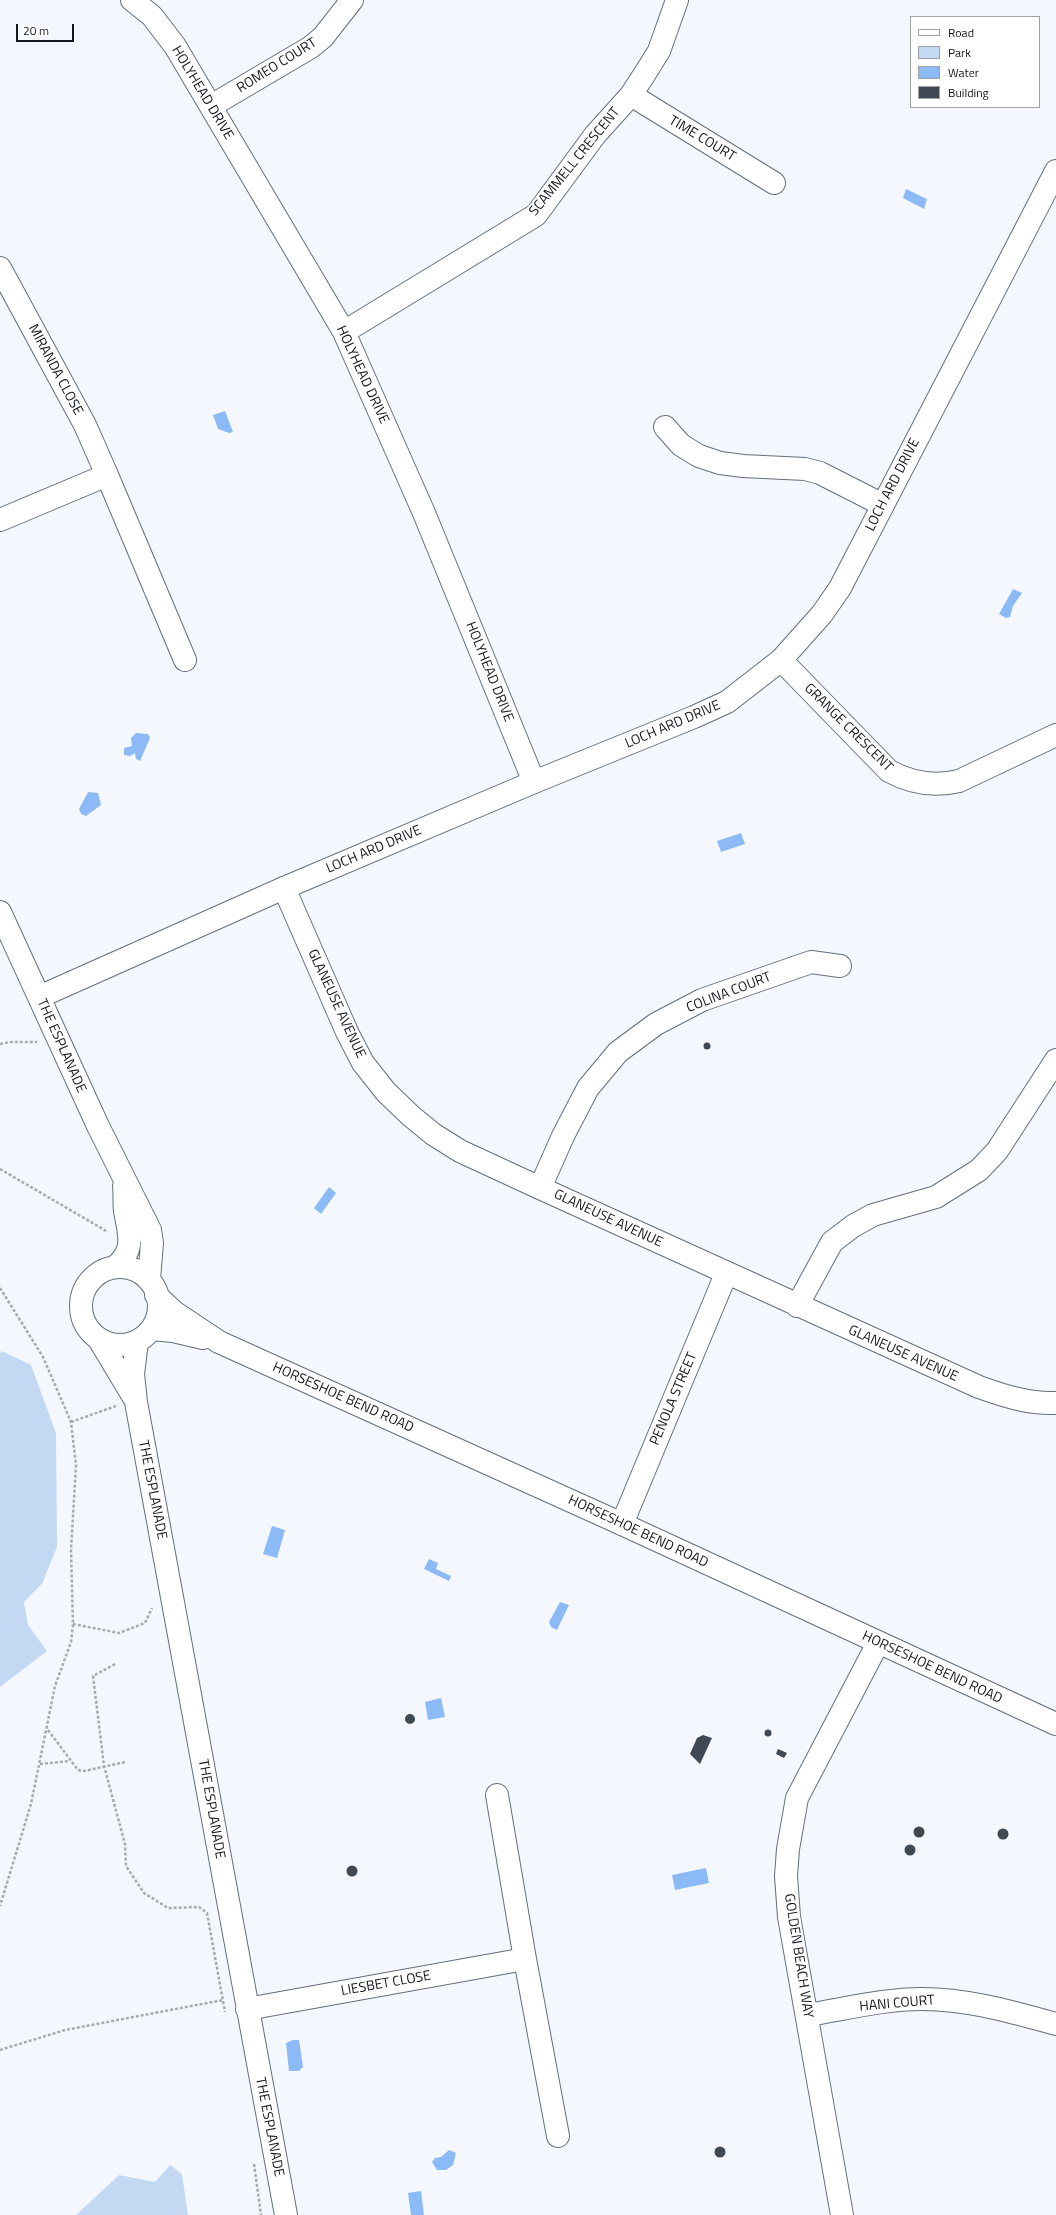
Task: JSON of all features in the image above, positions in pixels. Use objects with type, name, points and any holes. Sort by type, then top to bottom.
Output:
[{"type":"street","name":"HOLYHEAD DRIVE","points":[[132,0],[152,16],[165,32],[211,106],[344,332],[424,513],[534,782]]},
{"type":"street","name":"ROMEO COURT","points":[[211,106],[311,46],[323,37],[352,0]]},
{"type":"street","name":"SCAMMELL CRESCENT","points":[[344,332],[536,215],[596,135],[631,95],[659,51],[677,0]]},
{"type":"street","name":"TIME COURT","points":[[631,95],[774,183]]},
{"type":"street","name":"LOCH ARD DRIVE","points":[[39,997],[284,888],[534,782],[694,717],[727,702],[781,660],[822,614],[840,588],[1056,171]]},
{"type":"street","name":"MIRANDA CLOSE","points":[[0,268],[85,425],[185,660]]},
{"type":"street","points":[[665,427],[681,445],[699,456],[720,463],[742,466],[805,469],[820,474],[883,505]]},
{"type":"street","points":[[0,520],[107,475]]},
{"type":"street","name":"GRANGE CRESCENT","points":[[781,660],[889,770],[901,777],[915,781],[946,784],[959,781],[1056,735]]},
{"type":"street","name":"GLANEUSE AVENUE","points":[[284,888],[347,1032],[363,1063],[386,1092],[411,1116],[433,1134],[460,1151],[978,1388],[1012,1398],[1045,1404],[1056,1403]]},
{"type":"street","name":"THE ESPLANADE","points":[[0,912],[57,1037],[150,1230],[152,1243],[153,1287]]},
{"type":"street","name":"COLINA COURT","points":[[540,1188],[563,1136],[588,1088],[618,1052],[656,1024],[702,1000],[811,962],[840,966]]},
{"type":"street","points":[[797,1306],[832,1242],[853,1226],[873,1215],[936,1197],[979,1170],[997,1151],[1056,1060]]},
{"type":"street","name":"THE ESPLANADE","points":[[124,1178],[125,1211],[130,1242]]},
{"type":"street","points":[[115,1266],[130,1269],[153,1287],[158,1307],[144,1335],[126,1345],[116,1345],[100,1341],[86,1327],[81,1315],[81,1302],[85,1290],[93,1278],[123,1260],[130,1242]]},
{"type":"street","name":"PENOLA STREET","points":[[622,1524],[726,1274]]},
{"type":"street","name":"HORSESHOE BEND ROAD","points":[[153,1287],[166,1306],[191,1325],[219,1342],[622,1524],[1056,1724]]},
{"type":"street","name":"HORSESHOE BEND ROAD","points":[[144,1335],[173,1331],[219,1342]]},
{"type":"street","name":"THE ESPLANADE","points":[[125,1404],[144,1335]]},
{"type":"street","name":"THE ESPLANADE","points":[[100,1341],[128,1386],[125,1404],[247,2009],[286,2215]]},
{"type":"street","name":"GOLDEN BEACH WAY","points":[[842,2215],[788,1903],[786,1876],[792,1821],[797,1798],[878,1643]]},
{"type":"street","points":[[496,1795],[558,2136]]},
{"type":"street","name":"LIESBET CLOSE","points":[[247,2009],[525,1959]]},
{"type":"street","name":"HANI COURT","points":[[807,2015],[893,2001],[921,1999],[983,2004],[1056,2024]]},
{"type":"path","points":[[0,1044],[16,1042],[32,1043],[57,1037]]},
{"type":"path","points":[[0,1168],[121,1239],[130,1242]]},
{"type":"path","points":[[0,1288],[43,1357],[71,1422],[76,1465],[71,1550],[73,1624],[70,1642],[56,1686],[48,1730],[19,1848],[0,1906]]},
{"type":"path","points":[[71,1422],[125,1404]]},
{"type":"path","points":[[117,1414],[125,1404]]},
{"type":"path","points":[[73,1624],[119,1633],[145,1623],[152,1610],[151,1602]]},
{"type":"path","points":[[0,2050],[65,2030],[222,2000],[207,1913],[200,1907],[168,1908],[144,1893],[126,1866],[125,1844],[104,1766],[94,1676],[115,1664]]},
{"type":"path","points":[[48,1730],[69,1761],[78,1770],[84,1771],[125,1762]]},
{"type":"path","points":[[40,1764],[69,1761]]},
{"type":"green space","points":[[2,1351],[31,1365],[56,1433],[57,1547],[42,1584],[24,1602],[28,1625],[47,1651],[0,1687],[0,1353]]},
{"type":"green space","points":[[170,2165],[182,2174],[188,2215],[76,2215],[119,2175],[155,2182]]},
{"type":"water","points":[[906,189],[927,199],[924,209],[903,198]]},
{"type":"water","points":[[225,411],[233,432],[229,433],[218,429],[213,415]]},
{"type":"water","points":[[1013,589],[1022,593],[1013,606],[1010,617],[1006,618],[999,614]]},
{"type":"water","points":[[136,733],[148,734],[150,738],[140,761],[136,759],[135,753],[130,756],[124,755],[124,748],[132,746],[131,738]]},
{"type":"water","points":[[88,792],[98,793],[101,805],[86,816],[81,814],[79,809]]},
{"type":"water","points":[[741,833],[745,844],[721,852],[717,841]]},
{"type":"water","points":[[329,1187],[336,1193],[321,1214],[314,1208]]},
{"type":"water","points":[[272,1526],[285,1530],[277,1558],[263,1554]]},
{"type":"water","points":[[429,1559],[438,1563],[436,1569],[451,1576],[449,1581],[424,1569]]},
{"type":"water","points":[[560,1602],[569,1605],[557,1630],[551,1627],[549,1622]]},
{"type":"water","points":[[441,1698],[445,1717],[428,1720],[425,1702]]},
{"type":"water","points":[[706,1868],[709,1883],[675,1890],[672,1875]]},
{"type":"water","points":[[293,2040],[299,2040],[303,2067],[299,2071],[289,2071],[286,2043]]},
{"type":"water","points":[[449,2150],[456,2153],[453,2165],[446,2170],[437,2170],[432,2162],[435,2158],[441,2157]]},
{"type":"water","points":[[421,2191],[424,2215],[411,2215],[408,2193]]},
{"type":"building","points":[[707,1043],[710,1046],[707,1049],[704,1046]]},
{"type":"building","points":[[410,1714],[415,1719],[410,1724],[405,1719]]},
{"type":"building","points":[[768,1730],[771,1733],[768,1736],[765,1733]]},
{"type":"building","points":[[703,1735],[712,1738],[700,1764],[690,1754],[697,1738]]},
{"type":"building","points":[[778,1749],[787,1753],[784,1758],[776,1754]]},
{"type":"building","points":[[917,1827],[921,1827],[923,1828],[923,1836],[917,1837],[914,1834],[914,1830]]},
{"type":"building","points":[[1001,1829],[1005,1829],[1007,1830],[1007,1838],[1001,1839],[998,1836],[998,1832]]},
{"type":"building","points":[[910,1844],[914,1846],[916,1850],[914,1854],[910,1856],[906,1854],[904,1850],[906,1846]]},
{"type":"building","points":[[350,1866],[354,1866],[356,1867],[356,1875],[350,1876],[347,1873],[347,1869]]},
{"type":"building","points":[[718,2147],[722,2147],[724,2148],[724,2156],[718,2157],[715,2154],[715,2150]]}]
